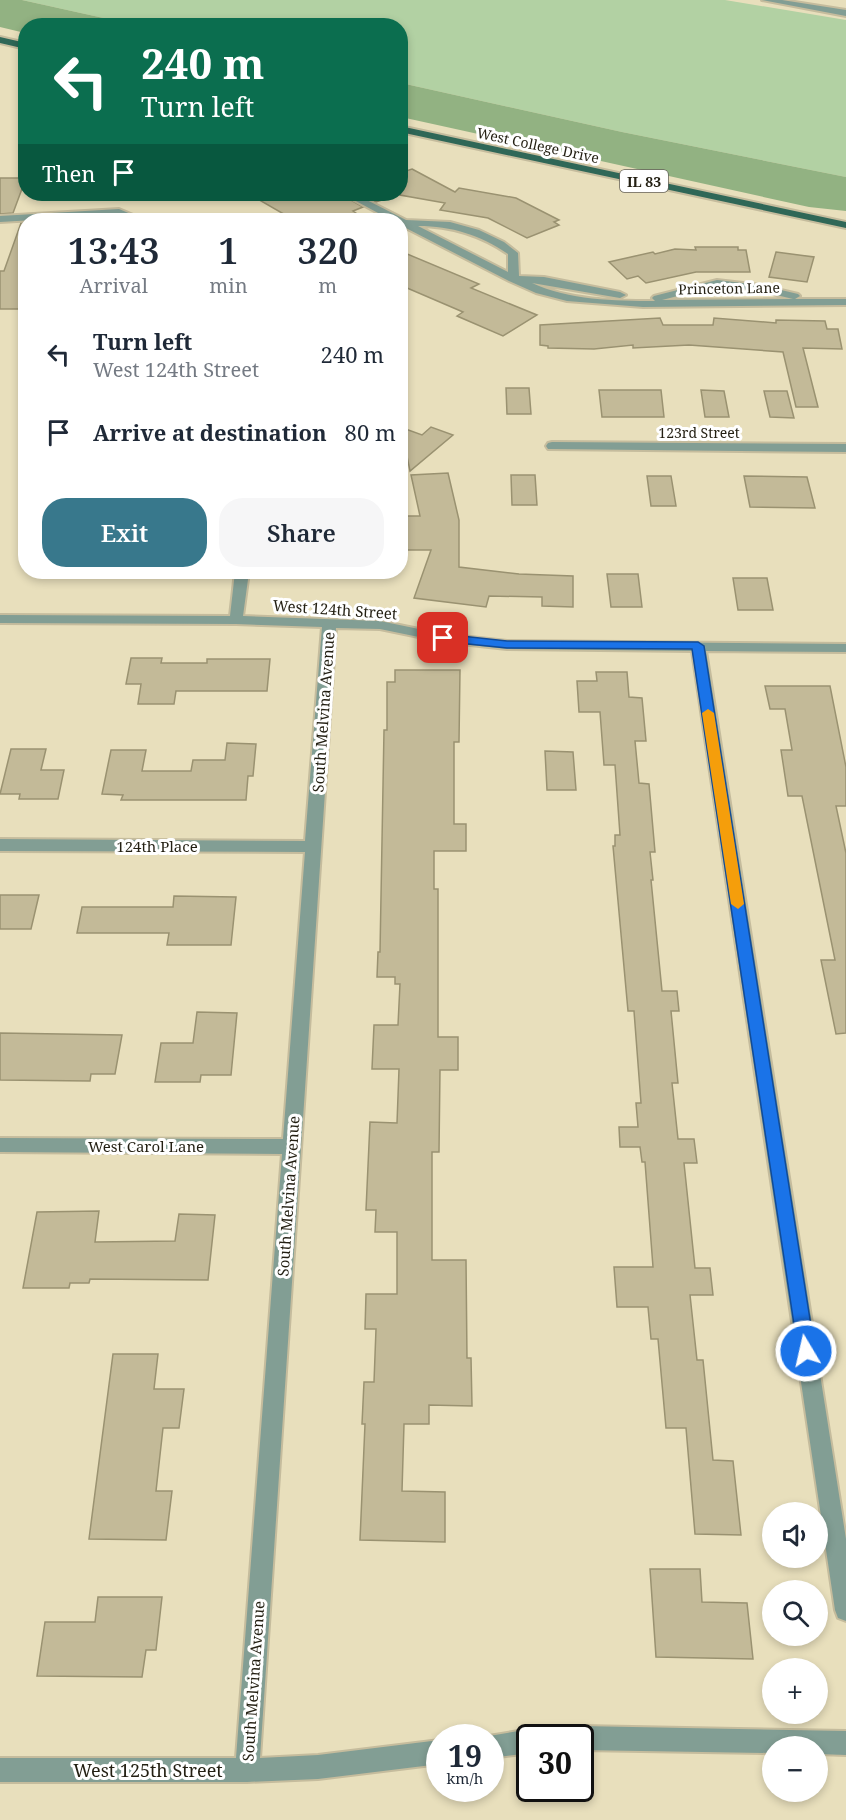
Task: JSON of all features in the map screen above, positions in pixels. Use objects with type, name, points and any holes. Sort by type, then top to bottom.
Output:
[{"type":"main road","points":[[0,40],[18,44]]},
{"type":"main road","name":"West College Drive","points":[[408,131],[846,225]]},
{"type":"street","points":[[766,0],[846,13]]},
{"type":"street","name":"Princeton Lane","points":[[362,201],[386,213]]},
{"type":"street","points":[[101,213],[121,213]]},
{"type":"street","points":[[0,219],[18,218]]},
{"type":"street","name":"Princeton Lane","points":[[408,223],[461,226],[492,238],[513,253],[513,279]]},
{"type":"street","name":"Princeton Lane","points":[[408,224],[513,279],[540,291],[567,298],[643,304],[846,302]]},
{"type":"street","name":"Princeton Lane","points":[[643,304],[683,290],[717,283],[760,288],[816,302]]},
{"type":"street","name":"123rd Street","points":[[552,446],[846,448]]},
{"type":"street","points":[[236,620],[241,579]]},
{"type":"street","name":"West 124th Street","points":[[0,619],[236,620],[380,625],[466,642],[507,645],[846,648]]},
{"type":"street","name":"South Melvina Avenue","points":[[247,1770],[329,623]]},
{"type":"street","points":[[698,646],[846,1610]]},
{"type":"street","name":"124th Place","points":[[0,845],[314,847]]},
{"type":"street","name":"West Carol Lane","points":[[0,1145],[291,1148]]},
{"type":"street","points":[[594,1738],[846,1743]]},
{"type":"street","name":"West 125th Street","points":[[0,1770],[247,1770],[318,1767],[426,1754]]},
{"type":"green space","points":[[0,0],[22,0],[103,18],[18,18],[18,31],[0,27]]},
{"type":"green space","points":[[22,0],[725,0],[846,20],[846,177],[622,132],[408,85],[408,18],[103,18]]},
{"type":"green space","points":[[408,85],[622,132],[846,177],[846,211],[809,207],[408,119]]},
{"type":"building","points":[[412,169],[455,192],[459,188],[516,198],[559,220],[554,222],[559,225],[527,238],[488,218],[440,210],[445,203],[408,196],[408,170]]},
{"type":"building","points":[[0,178],[18,178],[18,200],[13,213],[0,214]]},
{"type":"building","points":[[261,201],[353,201],[363,207],[353,211],[356,213],[282,213]]},
{"type":"building","points":[[18,231],[18,309],[0,309],[0,271],[4,271]]},
{"type":"building","points":[[695,247],[738,247],[738,250],[746,250],[750,272],[696,272],[646,283],[638,276],[627,279],[609,262],[653,252],[655,254],[675,249],[696,250]]},
{"type":"building","points":[[776,252],[814,257],[807,282],[769,277]]},
{"type":"building","points":[[408,254],[479,284],[471,288],[537,315],[503,336],[457,316],[463,312],[408,288]]},
{"type":"building","points":[[660,318],[663,325],[713,325],[714,318],[776,323],[776,320],[825,321],[827,329],[838,329],[842,349],[803,348],[818,407],[796,407],[783,352],[689,345],[633,348],[633,345],[594,349],[548,348],[548,346],[540,345],[540,325]]},
{"type":"building","points":[[506,388],[529,388],[531,414],[507,414]]},
{"type":"building","points":[[599,390],[661,390],[664,417],[602,417]]},
{"type":"building","points":[[701,390],[724,391],[729,417],[705,417]]},
{"type":"building","points":[[764,391],[787,391],[794,418],[770,417]]},
{"type":"building","points":[[431,427],[453,435],[410,471],[408,430],[422,435]]},
{"type":"building","points":[[448,473],[459,520],[459,567],[519,574],[573,576],[573,607],[542,606],[542,597],[489,596],[486,607],[414,598],[431,550],[408,550],[408,516],[420,516],[411,475]]},
{"type":"building","points":[[511,475],[535,475],[537,505],[512,505]]},
{"type":"building","points":[[647,476],[671,476],[676,506],[651,506]]},
{"type":"building","points":[[744,476],[807,477],[815,508],[750,507]]},
{"type":"building","points":[[607,574],[638,574],[642,607],[611,607]]},
{"type":"building","points":[[733,578],[767,578],[773,610],[738,610]]},
{"type":"building","points":[[131,658],[162,658],[161,663],[207,663],[207,659],[270,659],[267,691],[176,691],[174,704],[138,704],[141,684],[126,684]]},
{"type":"building","points":[[395,670],[460,670],[459,742],[454,742],[454,824],[466,824],[466,851],[434,851],[434,889],[438,889],[438,1037],[458,1037],[458,1070],[440,1070],[439,1152],[432,1152],[432,1260],[466,1260],[467,1358],[471,1358],[472,1406],[429,1405],[429,1424],[404,1424],[402,1491],[445,1492],[445,1542],[360,1540],[365,1424],[362,1424],[364,1382],[374,1382],[376,1329],[365,1329],[366,1294],[397,1294],[397,1232],[375,1232],[376,1210],[366,1210],[370,1122],[397,1123],[399,1069],[372,1069],[374,1025],[398,1025],[400,984],[395,984],[395,977],[377,977],[378,952],[380,952],[384,730],[387,730],[387,682],[395,682]]},
{"type":"building","points":[[596,672],[627,672],[629,697],[642,698],[646,741],[635,741],[639,783],[649,784],[655,852],[650,852],[653,880],[651,880],[662,991],[677,991],[679,1011],[671,1011],[678,1083],[672,1083],[678,1139],[694,1139],[697,1163],[684,1163],[695,1268],[710,1268],[713,1295],[690,1295],[697,1360],[703,1360],[713,1460],[733,1461],[741,1535],[695,1534],[686,1428],[666,1428],[658,1339],[651,1339],[648,1307],[617,1307],[614,1267],[653,1267],[645,1162],[642,1162],[640,1147],[620,1147],[619,1127],[638,1127],[636,1103],[641,1103],[634,1011],[628,1011],[613,846],[615,846],[615,835],[620,835],[615,765],[604,765],[600,712],[579,712],[577,681],[597,681]]},
{"type":"building","points":[[765,686],[830,686],[846,767],[846,806],[836,806],[846,853],[846,1033],[836,1034],[821,960],[835,960],[802,796],[788,796],[781,750],[792,750],[785,709],[770,709]]},
{"type":"building","points":[[227,743],[256,744],[253,776],[248,776],[246,800],[121,800],[123,795],[102,794],[111,750],[146,750],[142,771],[191,771],[193,760],[225,760]]},
{"type":"building","points":[[11,749],[46,749],[41,770],[64,770],[58,799],[19,799],[20,794],[0,794]]},
{"type":"building","points":[[545,751],[573,752],[576,790],[547,790]]},
{"type":"building","points":[[0,895],[39,895],[31,929],[0,929]]},
{"type":"building","points":[[174,896],[236,897],[231,945],[167,945],[169,933],[77,933],[82,907],[173,907]]},
{"type":"building","points":[[197,1012],[237,1013],[231,1075],[201,1075],[200,1082],[155,1082],[161,1043],[193,1043]]},
{"type":"building","points":[[0,1033],[122,1035],[115,1074],[91,1074],[90,1081],[0,1080]]},
{"type":"building","points":[[99,1211],[95,1242],[175,1241],[179,1214],[215,1215],[208,1280],[90,1279],[89,1283],[70,1283],[69,1288],[23,1288],[37,1212]]},
{"type":"building","points":[[113,1354],[158,1354],[154,1389],[184,1389],[179,1428],[163,1428],[156,1491],[172,1491],[166,1540],[89,1539]]},
{"type":"building","points":[[650,1569],[700,1569],[702,1602],[747,1603],[753,1659],[656,1657]]},
{"type":"building","points":[[98,1597],[162,1597],[156,1650],[146,1650],[142,1677],[37,1676],[45,1622],[95,1622]]},
{"type":"slow traffic","points":[[708,713],[738,904]]},
{"type":"route","points":[[443,638],[507,645],[698,646],[806,1351]]}]
